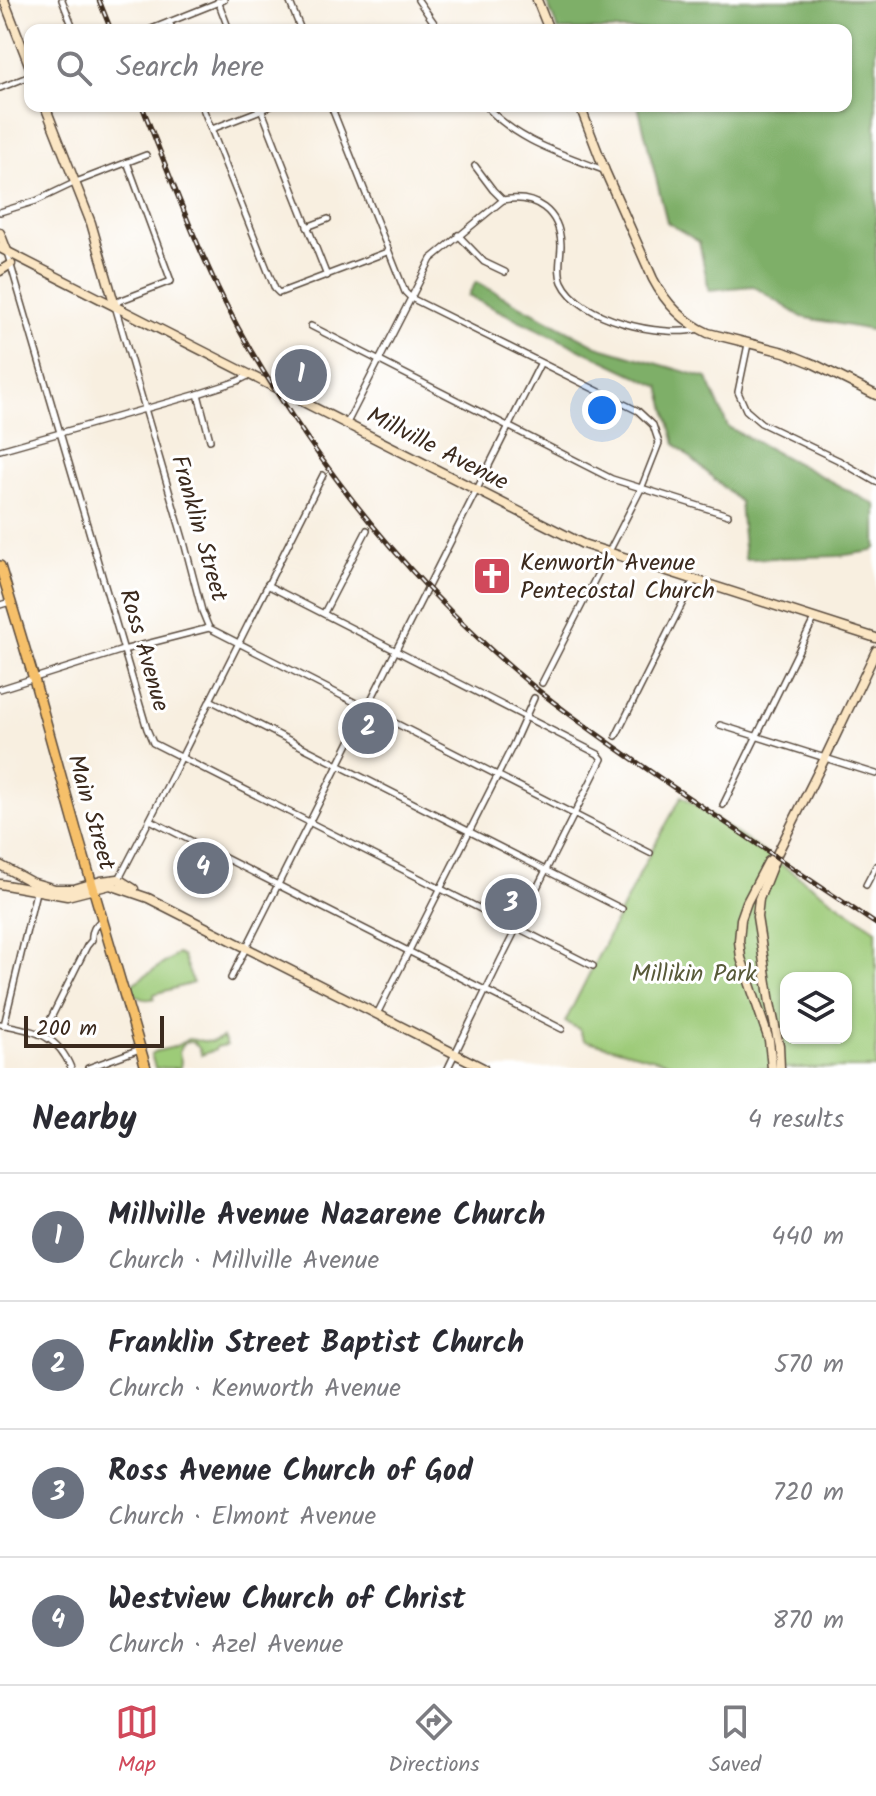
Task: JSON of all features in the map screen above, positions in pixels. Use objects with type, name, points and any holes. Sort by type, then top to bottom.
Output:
[{"type":"main road","name":"Main Street","points":[[0,566],[5,604],[34,679],[146,1068]]},
{"type":"street","points":[[4,0],[24,52]]},
{"type":"street","points":[[62,0],[71,24]]},
{"type":"street","points":[[289,0],[299,24]]},
{"type":"street","points":[[418,0],[435,24]]},
{"type":"street","points":[[537,0],[547,24]]},
{"type":"street","points":[[164,24],[220,1],[227,24]]},
{"type":"street","points":[[0,88],[24,78]]},
{"type":"street","name":"Franklin Street","points":[[47,112],[91,223],[209,628],[650,853]]},
{"type":"street","points":[[205,112],[257,247],[279,293],[387,252]]},
{"type":"street","points":[[212,129],[252,112]]},
{"type":"street","points":[[263,112],[327,276]]},
{"type":"street","points":[[333,112],[387,252],[405,292],[411,298],[638,411],[653,425],[659,443],[641,489],[542,683]]},
{"type":"street","points":[[491,112],[531,142],[605,171]]},
{"type":"street","points":[[582,112],[605,171],[659,290],[679,314],[699,329],[784,352],[876,395]]},
{"type":"street","points":[[0,212],[36,201],[146,155]]},
{"type":"street","points":[[115,306],[119,301],[171,281],[127,162]]},
{"type":"street","points":[[475,166],[503,200]]},
{"type":"street","points":[[347,424],[431,259],[503,200],[531,200],[551,215],[561,244],[560,275],[570,296],[577,301],[618,322],[646,329],[684,333],[699,329]]},
{"type":"street","points":[[307,227],[328,219]]},
{"type":"street","name":"Ross Avenue","points":[[0,233],[150,739],[158,747],[593,966]]},
{"type":"street","points":[[458,235],[484,262],[505,272]]},
{"type":"street","name":"Millville Avenue","points":[[4,250],[583,544],[876,638]]},
{"type":"street","points":[[0,271],[11,264]]},
{"type":"street","points":[[311,326],[612,479],[728,515]]},
{"type":"street","points":[[748,344],[738,392],[746,410],[761,423],[876,482]]},
{"type":"street","points":[[231,978],[540,364]]},
{"type":"street","points":[[0,450],[198,394],[250,374]]},
{"type":"street","points":[[198,394],[210,440]]},
{"type":"street","points":[[118,879],[323,475]]},
{"type":"street","points":[[324,613],[367,530]]},
{"type":"street","points":[[616,736],[694,580]]},
{"type":"street","points":[[267,585],[525,716],[598,754],[602,759],[448,1068]]},
{"type":"street","points":[[723,805],[815,618]]},
{"type":"street","points":[[0,689],[123,650],[209,628]]},
{"type":"street","points":[[780,1068],[779,1045],[757,917],[761,891],[876,651]]},
{"type":"street","points":[[377,1014],[534,698]]},
{"type":"street","points":[[210,700],[622,909]]},
{"type":"street","points":[[720,725],[876,774]]},
{"type":"street","points":[[150,820],[562,1029]]},
{"type":"street","points":[[772,1068],[769,1040],[741,958],[739,941],[741,919],[747,902],[768,862],[776,856]]},
{"type":"street","points":[[0,865],[41,886],[55,889],[110,885],[148,898]]},
{"type":"street","points":[[866,885],[876,866]]},
{"type":"street","points":[[0,884],[73,896],[108,879],[118,879],[148,898],[483,1068]]},
{"type":"street","points":[[36,892],[2,1024],[43,1034],[55,1042],[71,1068]]},
{"type":"street","points":[[43,1034],[92,940],[91,933],[102,918]]},
{"type":"street","points":[[88,1068],[141,1048]]},
{"type":"green space","points":[[546,0],[876,0],[876,331],[802,317],[753,286],[709,290],[699,242],[667,222],[640,112],[852,112],[852,24],[556,24]]},
{"type":"green space","points":[[476,282],[597,346],[707,378],[728,427],[876,505],[876,548],[839,556],[745,559],[740,502],[675,444],[660,387],[468,296]]},
{"type":"green space","name":"Millikin Park","points":[[682,796],[876,930],[876,1068],[676,1068],[670,1063],[584,1040],[579,1029],[565,1022]]},
{"type":"green space","points":[[178,954],[183,957],[193,983],[154,994],[151,999],[135,995],[131,985]]},
{"type":"green space","points":[[223,1037],[227,1045],[201,1055],[196,1044],[184,1043],[179,1052],[180,1068],[155,1068],[151,1054],[154,1052],[174,1047],[188,1039],[211,1042]]},
{"type":"railway","points":[[99,0],[109,24]]},
{"type":"railway","points":[[144,112],[205,260],[250,349],[342,487],[413,572],[491,650],[566,712],[876,924]]},
{"type":"place","name":"Millville Avenue Nazarene Church","points":[[301,375]]},
{"type":"place","name":"Kenworth Avenue Pentecostal Church","points":[[492,576]]},
{"type":"place","name":"Franklin Street Baptist Church","points":[[368,728]]},
{"type":"place","name":"Westview Church of Christ","points":[[203,868]]},
{"type":"place","name":"Ross Avenue Church of God","points":[[511,904]]}]
